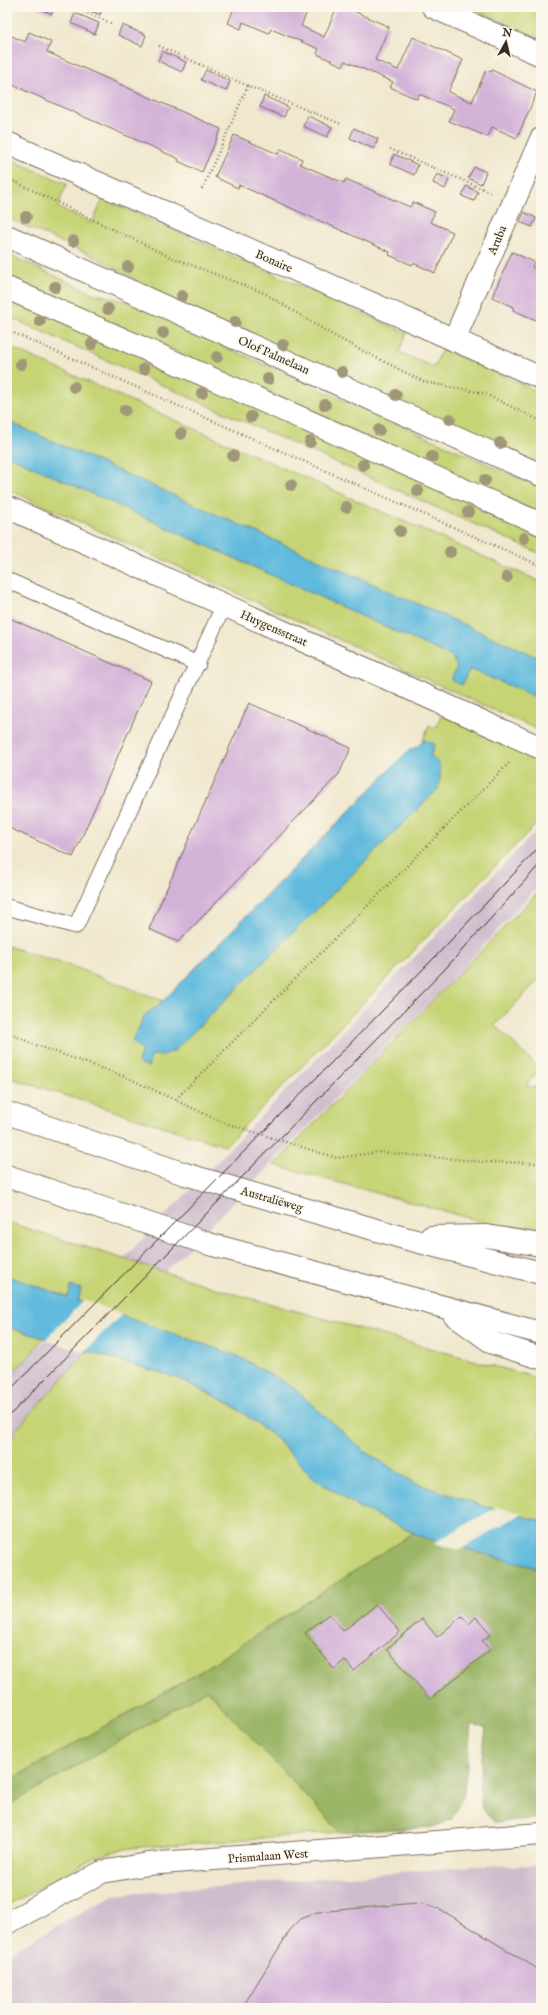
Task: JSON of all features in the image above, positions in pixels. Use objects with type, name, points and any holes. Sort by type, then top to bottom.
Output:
[{"type":"street","points":[[433,7],[541,55]]},
{"type":"street","name":"Aruba","points":[[454,340],[541,139]]},
{"type":"street","name":"Bonaire","points":[[7,143],[541,378]]},
{"type":"street","name":"Olof Palmelaan","points":[[7,236],[541,475]]},
{"type":"street","points":[[7,288],[541,524]]},
{"type":"street","name":"Huygensstraat","points":[[7,507],[535,745]]},
{"type":"street","name":"Australiëweg","points":[[7,1113],[185,1174],[404,1238],[541,1273]]},
{"type":"street","points":[[7,1176],[209,1244],[445,1309],[541,1333]]},
{"type":"street","points":[[404,1238],[486,1236],[541,1244]]},
{"type":"street","points":[[445,1309],[493,1343],[541,1358]]},
{"type":"street","name":"Prismalaan West","points":[[7,1923],[102,1872],[148,1864],[541,1834]]},
{"type":"lane","points":[[7,580],[198,664]]},
{"type":"lane","points":[[7,907],[76,926],[224,605]]},
{"type":"path","points":[[73,7],[113,24]]},
{"type":"path","points":[[159,46],[248,86],[341,124]]},
{"type":"path","points":[[202,188],[248,86]]},
{"type":"path","points":[[390,149],[513,203]]},
{"type":"path","points":[[7,178],[168,256],[264,293],[336,337],[424,382],[483,393],[541,421]]},
{"type":"path","points":[[7,330],[541,566]]},
{"type":"path","points":[[176,1099],[535,745]]},
{"type":"path","points":[[7,1032],[34,1044],[126,1077],[176,1099],[222,1122],[337,1158],[380,1152],[484,1162],[541,1163]]},
{"type":"shaded area","points":[[541,826],[541,883],[455,977],[87,1351],[14,1432],[16,1435],[7,1444],[7,1377],[26,1360]]},
{"type":"shaded area","points":[[541,1865],[541,2008],[7,2008],[7,1954],[113,1895],[476,1866]]},
{"type":"green space","points":[[467,7],[541,7],[541,39]]},
{"type":"green space","points":[[7,158],[67,184],[57,207],[92,223],[103,199],[407,333],[399,352],[434,367],[442,349],[541,393],[541,468],[181,307],[102,260],[7,218]]},
{"type":"green space","points":[[7,254],[92,293],[141,305],[175,320],[214,342],[541,488],[541,514],[7,276]]},
{"type":"green space","points":[[7,294],[541,534],[541,554],[7,316]]},
{"type":"green space","points":[[7,346],[541,582],[541,659],[7,421]]},
{"type":"green space","points":[[7,455],[452,657],[457,667],[451,680],[462,684],[470,669],[541,699],[541,731],[7,489]]},
{"type":"green space","points":[[441,715],[541,759],[541,819],[225,1146],[7,1077],[7,946],[77,968],[163,1001],[145,1015],[132,1041],[148,1052],[156,1055],[175,1050],[438,789],[430,757],[435,744],[423,740],[429,725],[436,728]]},
{"type":"green space","points":[[541,889],[541,977],[495,1025],[540,1069],[526,1086],[541,1088],[541,1235],[505,1228],[274,1165]]},
{"type":"green space","points":[[7,1222],[228,1292],[541,1379],[541,1521],[483,1506],[415,1483],[364,1451],[292,1387],[238,1356],[78,1301],[81,1289],[69,1297],[7,1276]]},
{"type":"green space","points":[[7,1327],[44,1338],[26,1360],[7,1377]]},
{"type":"green space","points":[[87,1351],[175,1377],[230,1404],[273,1435],[315,1479],[357,1506],[413,1533],[195,1675],[7,1782],[7,1444],[16,1435],[14,1432]]},
{"type":"green space","points":[[413,1533],[425,1538],[541,1569],[541,1818],[495,1822],[487,1814],[480,1798],[481,1767],[486,1728],[471,1725],[464,1793],[452,1819],[434,1827],[340,1832],[207,1690],[7,1806],[7,1782],[195,1675]]},
{"type":"green space","points":[[207,1690],[340,1832],[131,1848],[112,1852],[91,1859],[7,1906],[7,1806]]},
{"type":"water","points":[[7,421],[541,659],[541,699],[470,669],[462,685],[451,680],[457,667],[452,657],[7,455]]},
{"type":"water","points":[[423,740],[435,744],[430,756],[438,762],[440,770],[438,789],[175,1050],[162,1056],[152,1055],[148,1067],[138,1063],[142,1050],[132,1041],[145,1015],[163,1001],[408,751],[420,745]]},
{"type":"water","points":[[7,1276],[68,1297],[71,1286],[81,1289],[78,1301],[238,1356],[292,1387],[364,1451],[415,1483],[483,1506],[541,1521],[541,1569],[425,1538],[357,1506],[315,1479],[273,1435],[231,1404],[175,1377],[7,1327]]},
{"type":"pier","points":[[84,1300],[122,1314],[84,1352],[45,1340]]},
{"type":"pier","points":[[497,1507],[522,1513],[459,1550],[434,1543]]},
{"type":"building","points":[[35,7],[55,7],[52,14]]},
{"type":"building","points":[[90,7],[103,7],[100,15],[89,10]]},
{"type":"building","points":[[225,7],[309,7],[301,26],[324,37],[337,7],[345,7],[389,27],[375,60],[398,70],[413,37],[463,60],[448,92],[472,102],[486,70],[491,72],[492,70],[537,92],[517,138],[492,127],[488,137],[449,121],[454,109],[419,94],[417,99],[390,87],[393,82],[345,61],[343,66],[317,54],[319,49],[271,29],[269,33],[243,22],[241,29],[228,23],[233,11]]},
{"type":"building","points":[[75,13],[99,23],[95,34],[71,23]]},
{"type":"building","points":[[122,25],[146,35],[142,46],[118,35]]},
{"type":"building","points":[[29,32],[51,42],[47,52],[221,129],[202,172],[178,161],[179,159],[8,83],[7,86],[7,34],[25,42]]},
{"type":"building","points":[[162,51],[186,62],[182,72],[158,61]]},
{"type":"building","points":[[206,70],[230,81],[226,91],[201,80]]},
{"type":"building","points":[[264,96],[288,107],[284,117],[260,107]]},
{"type":"building","points":[[308,116],[332,127],[327,137],[303,126]]},
{"type":"building","points":[[354,128],[378,139],[374,149],[350,138]]},
{"type":"building","points":[[234,135],[278,154],[281,149],[302,159],[300,164],[344,183],[346,179],[410,207],[413,202],[435,212],[430,222],[453,232],[435,273],[413,263],[412,265],[389,255],[390,252],[239,185],[238,188],[215,177]]},
{"type":"building","points":[[394,154],[418,165],[414,175],[390,164]]},
{"type":"building","points":[[474,167],[486,172],[481,184],[468,178]]},
{"type":"building","points":[[437,174],[449,179],[445,189],[433,183]]},
{"type":"building","points":[[466,186],[478,192],[474,201],[462,196]]},
{"type":"building","points":[[524,212],[536,218],[532,227],[520,222]]},
{"type":"building","points":[[512,252],[534,262],[532,267],[541,271],[541,319],[537,318],[536,320],[513,310],[513,307],[492,297]]},
{"type":"building","points":[[7,617],[151,681],[73,857],[7,827]]},
{"type":"building","points":[[249,703],[351,748],[339,774],[178,942],[149,929]]},
{"type":"building","points":[[377,1604],[400,1632],[354,1671],[345,1660],[334,1669],[305,1633],[329,1614],[343,1631]]},
{"type":"building","points":[[462,1616],[469,1624],[476,1617],[491,1634],[482,1641],[490,1650],[430,1699],[387,1649],[422,1619],[437,1637]]},
{"type":"building","points":[[416,1903],[440,1909],[541,1971],[541,2008],[242,2008],[290,1930],[301,1919],[317,1912]]},
{"type":"tram line","points":[[7,1393],[435,957],[541,845]]},
{"type":"tram line","points":[[7,1418],[446,968],[541,863]]}]
